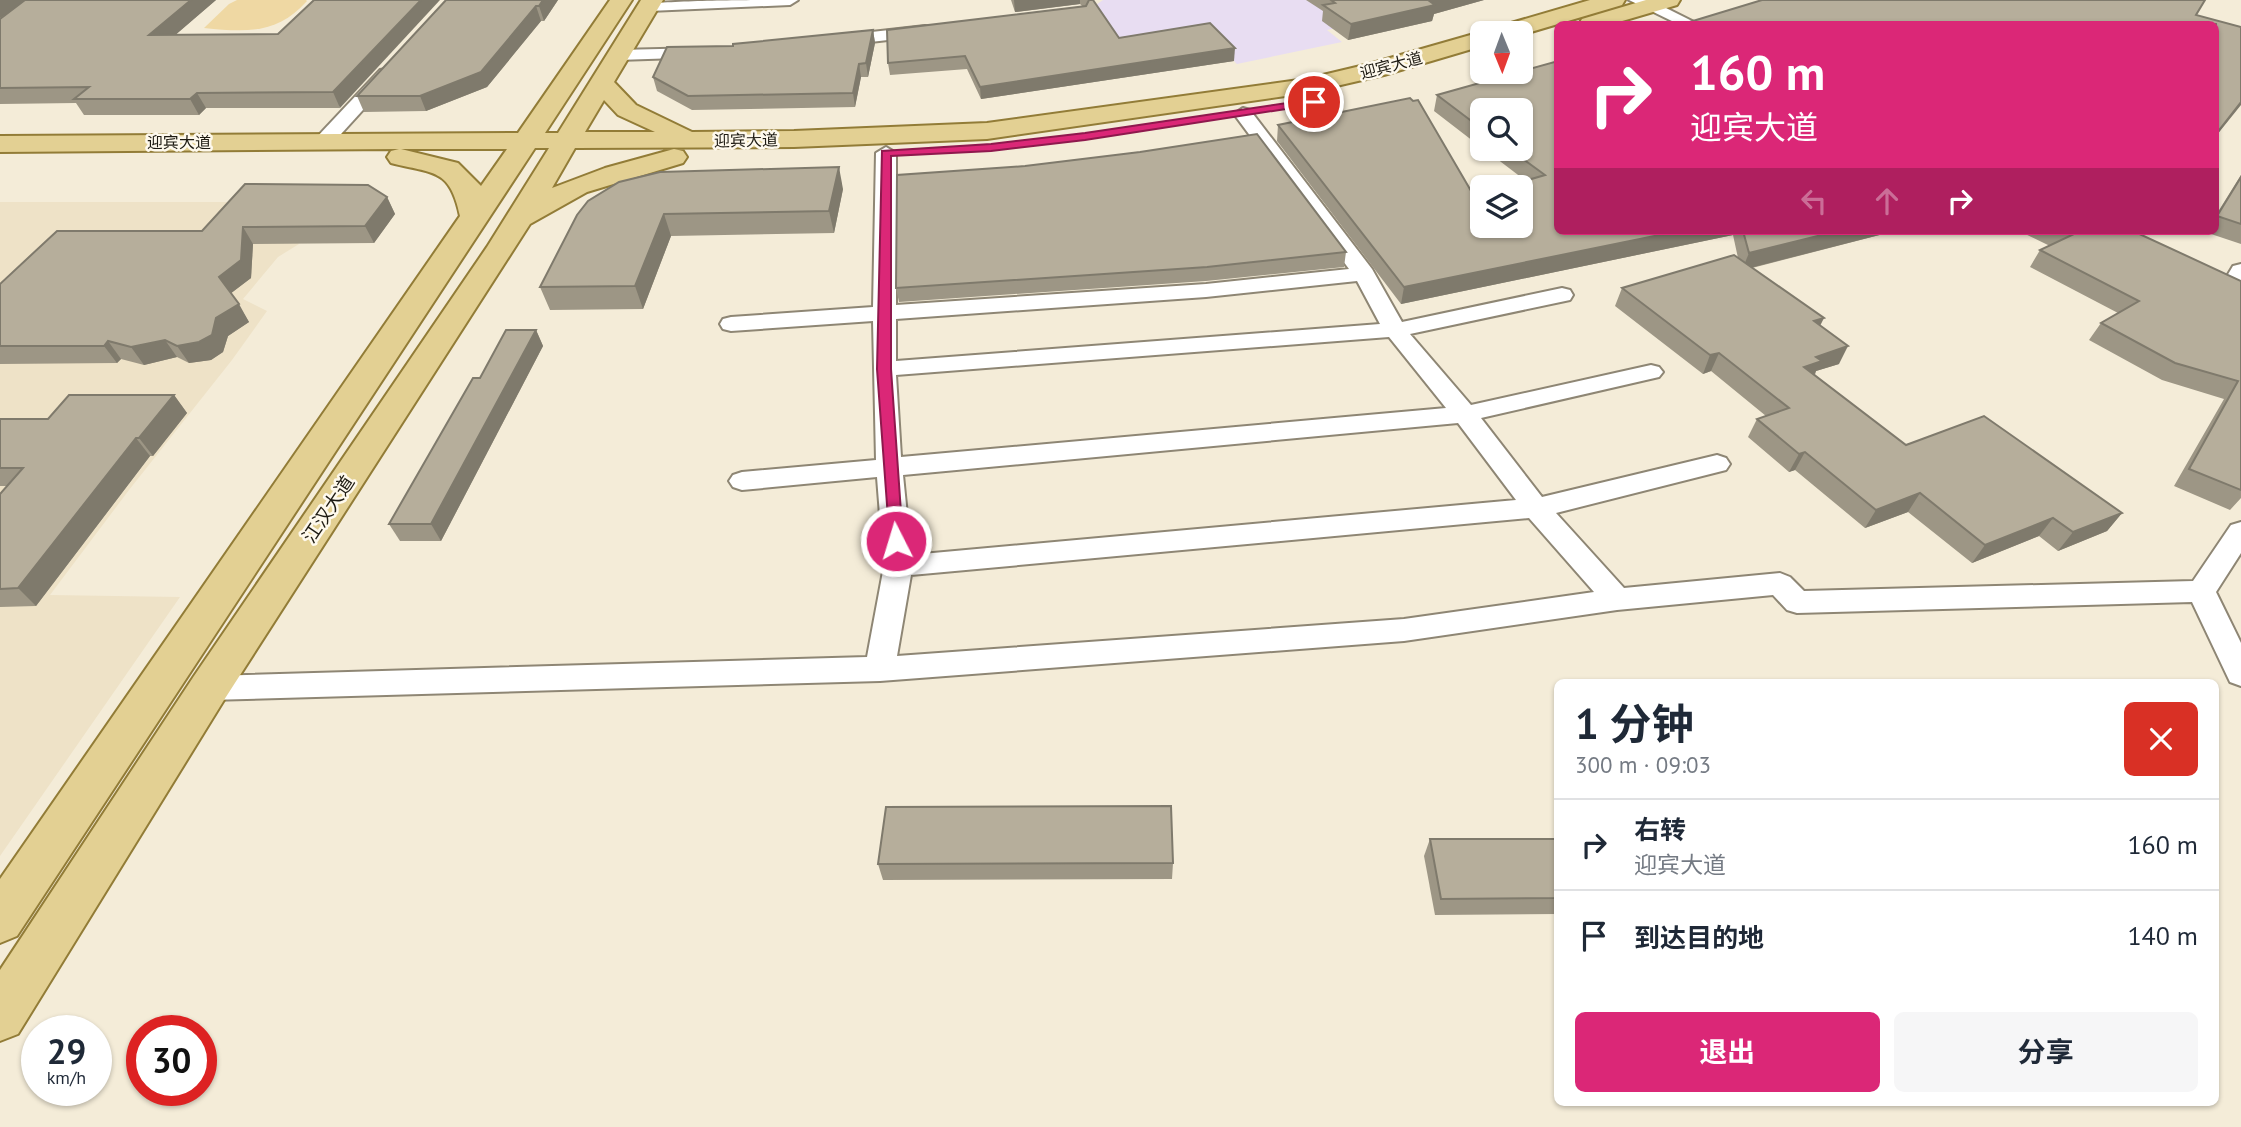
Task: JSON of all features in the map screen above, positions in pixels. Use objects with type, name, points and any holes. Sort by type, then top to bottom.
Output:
[{"type":"main road","points":[[1533,24],[1614,0]]},
{"type":"main road","name":"江汉大道","points":[[0,920],[474,216],[541,149],[609,69],[641,2]]},
{"type":"main road","name":"江汉大道","points":[[0,1016],[209,688],[517,223],[553,101],[641,2]]},
{"type":"main road","points":[[1598,21],[1652,2]]},
{"type":"main road","points":[[1533,42],[1554,36]]},
{"type":"main road","name":"迎宾大道","points":[[0,157],[400,157],[707,140],[975,132],[1306,86],[1375,71],[1470,43]]},
{"type":"main road","name":"迎宾大道","points":[[0,144],[426,141],[674,157],[886,153],[991,147],[1244,114],[1334,99],[1470,61]]},
{"type":"main road","points":[[609,69],[627,110],[670,131],[707,140]]},
{"type":"main road","points":[[426,141],[486,132],[529,116],[553,101]]},
{"type":"main road","points":[[400,157],[447,169],[468,188],[474,216]]},
{"type":"main road","points":[[517,223],[551,197],[602,176],[674,157]]},
{"type":"street","points":[[641,2],[790,0]]},
{"type":"street","points":[[1652,2],[1685,21]]},
{"type":"street","points":[[821,43],[944,29]]},
{"type":"street","points":[[609,69],[714,52]]},
{"type":"street","points":[[324,141],[399,59]]},
{"type":"street","points":[[1244,114],[1364,274],[1395,330],[1465,414],[1536,508],[1617,599]]},
{"type":"street","points":[[880,669],[898,566],[884,369],[886,153]]},
{"type":"street","points":[[731,324],[885,311],[1244,289],[1364,274]]},
{"type":"street","points":[[2209,275],[2238,282]]},
{"type":"street","points":[[884,369],[1395,330],[1563,295]]},
{"type":"street","points":[[742,481],[1465,414],[1651,372]]},
{"type":"street","points":[[898,566],[1536,508],[1717,464]]},
{"type":"street","points":[[2201,591],[2241,532]]},
{"type":"street","points":[[209,688],[880,669],[1404,630],[1617,599],[1780,584],[1797,601],[2201,591]]},
{"type":"street","points":[[2201,591],[2241,674]]},
{"type":"shaded area","points":[[237,0],[307,1],[296,12],[272,26],[247,30],[204,28],[229,4]]},
{"type":"shaded area","points":[[1103,0],[1360,0],[1360,23],[1327,30],[1342,42],[1237,64],[1234,61],[1128,53],[1093,7]]},
{"type":"shaded area","points":[[0,202],[254,202],[299,244],[278,257],[243,299],[267,311],[50,595],[180,597],[0,856]]},
{"type":"building","points":[[25,0],[191,0],[149,35],[278,34],[314,0],[421,0],[333,92],[197,93],[190,99],[74,99],[89,87],[0,88],[0,19]]},
{"type":"building","points":[[446,0],[543,0],[481,72],[420,96],[357,96]]},
{"type":"building","points":[[1089,0],[1093,0],[1119,38],[1210,23],[1235,48],[980,87],[965,56],[888,63],[887,30],[1086,6]]},
{"type":"building","points":[[1331,0],[1428,0],[1435,5],[1351,24],[1323,5],[1335,3]]},
{"type":"building","points":[[1762,0],[2205,0],[2196,15],[2218,21],[1693,21]]},
{"type":"building","points":[[2219,21],[2241,27],[2241,102],[2219,130]]},
{"type":"building","points":[[873,30],[866,63],[859,64],[853,93],[688,96],[653,77],[667,47],[733,46]]},
{"type":"building","points":[[1554,62],[1554,235],[1659,235],[1404,287],[1278,125],[1410,98],[1413,101],[1418,100],[1470,189],[1470,238],[1533,238],[1533,179],[1545,175],[1526,161],[1533,161],[1533,98],[1470,98],[1470,120],[1437,95],[1476,84],[1533,84],[1533,68]]},
{"type":"building","points":[[1257,134],[1346,252],[1207,267],[896,288],[897,175],[1025,166]]},
{"type":"building","points":[[839,167],[829,211],[664,214],[635,286],[540,287],[577,215],[588,201],[619,182],[660,172]]},
{"type":"building","points":[[2241,177],[2241,224],[2219,217]]},
{"type":"building","points":[[245,184],[368,185],[387,197],[365,226],[243,227],[241,260],[219,277],[239,304],[216,318],[212,335],[199,342],[177,346],[165,340],[131,347],[108,341],[104,346],[0,346],[0,284],[57,231],[202,231]]},
{"type":"building","points":[[1744,235],[1822,235],[1749,253]]},
{"type":"building","points":[[2072,235],[2142,235],[2241,281],[2241,490],[2189,469],[2238,381],[2175,363],[2101,323],[2139,301],[2040,250]]},
{"type":"building","points":[[1734,255],[1824,318],[1814,321],[1848,346],[1816,357],[1822,361],[1804,367],[1906,445],[1984,416],[2122,513],[2073,532],[2053,518],[1985,545],[1920,493],[1876,510],[1805,452],[1799,454],[1757,419],[1789,408],[1719,353],[1710,355],[1622,288]]},
{"type":"building","points":[[506,330],[536,330],[431,524],[389,524],[473,378],[480,378]]},
{"type":"building","points":[[69,395],[174,395],[139,438],[136,438],[18,588],[0,589],[0,494],[23,468],[0,468],[0,419],[48,419]]},
{"type":"building","points":[[1171,806],[1173,863],[878,864],[886,807]]},
{"type":"building","points":[[1430,839],[1554,839],[1554,898],[1441,899]]},
{"type":"route","points":[[896,541],[884,369],[886,153],[991,147],[1085,136],[1314,102]]}]
